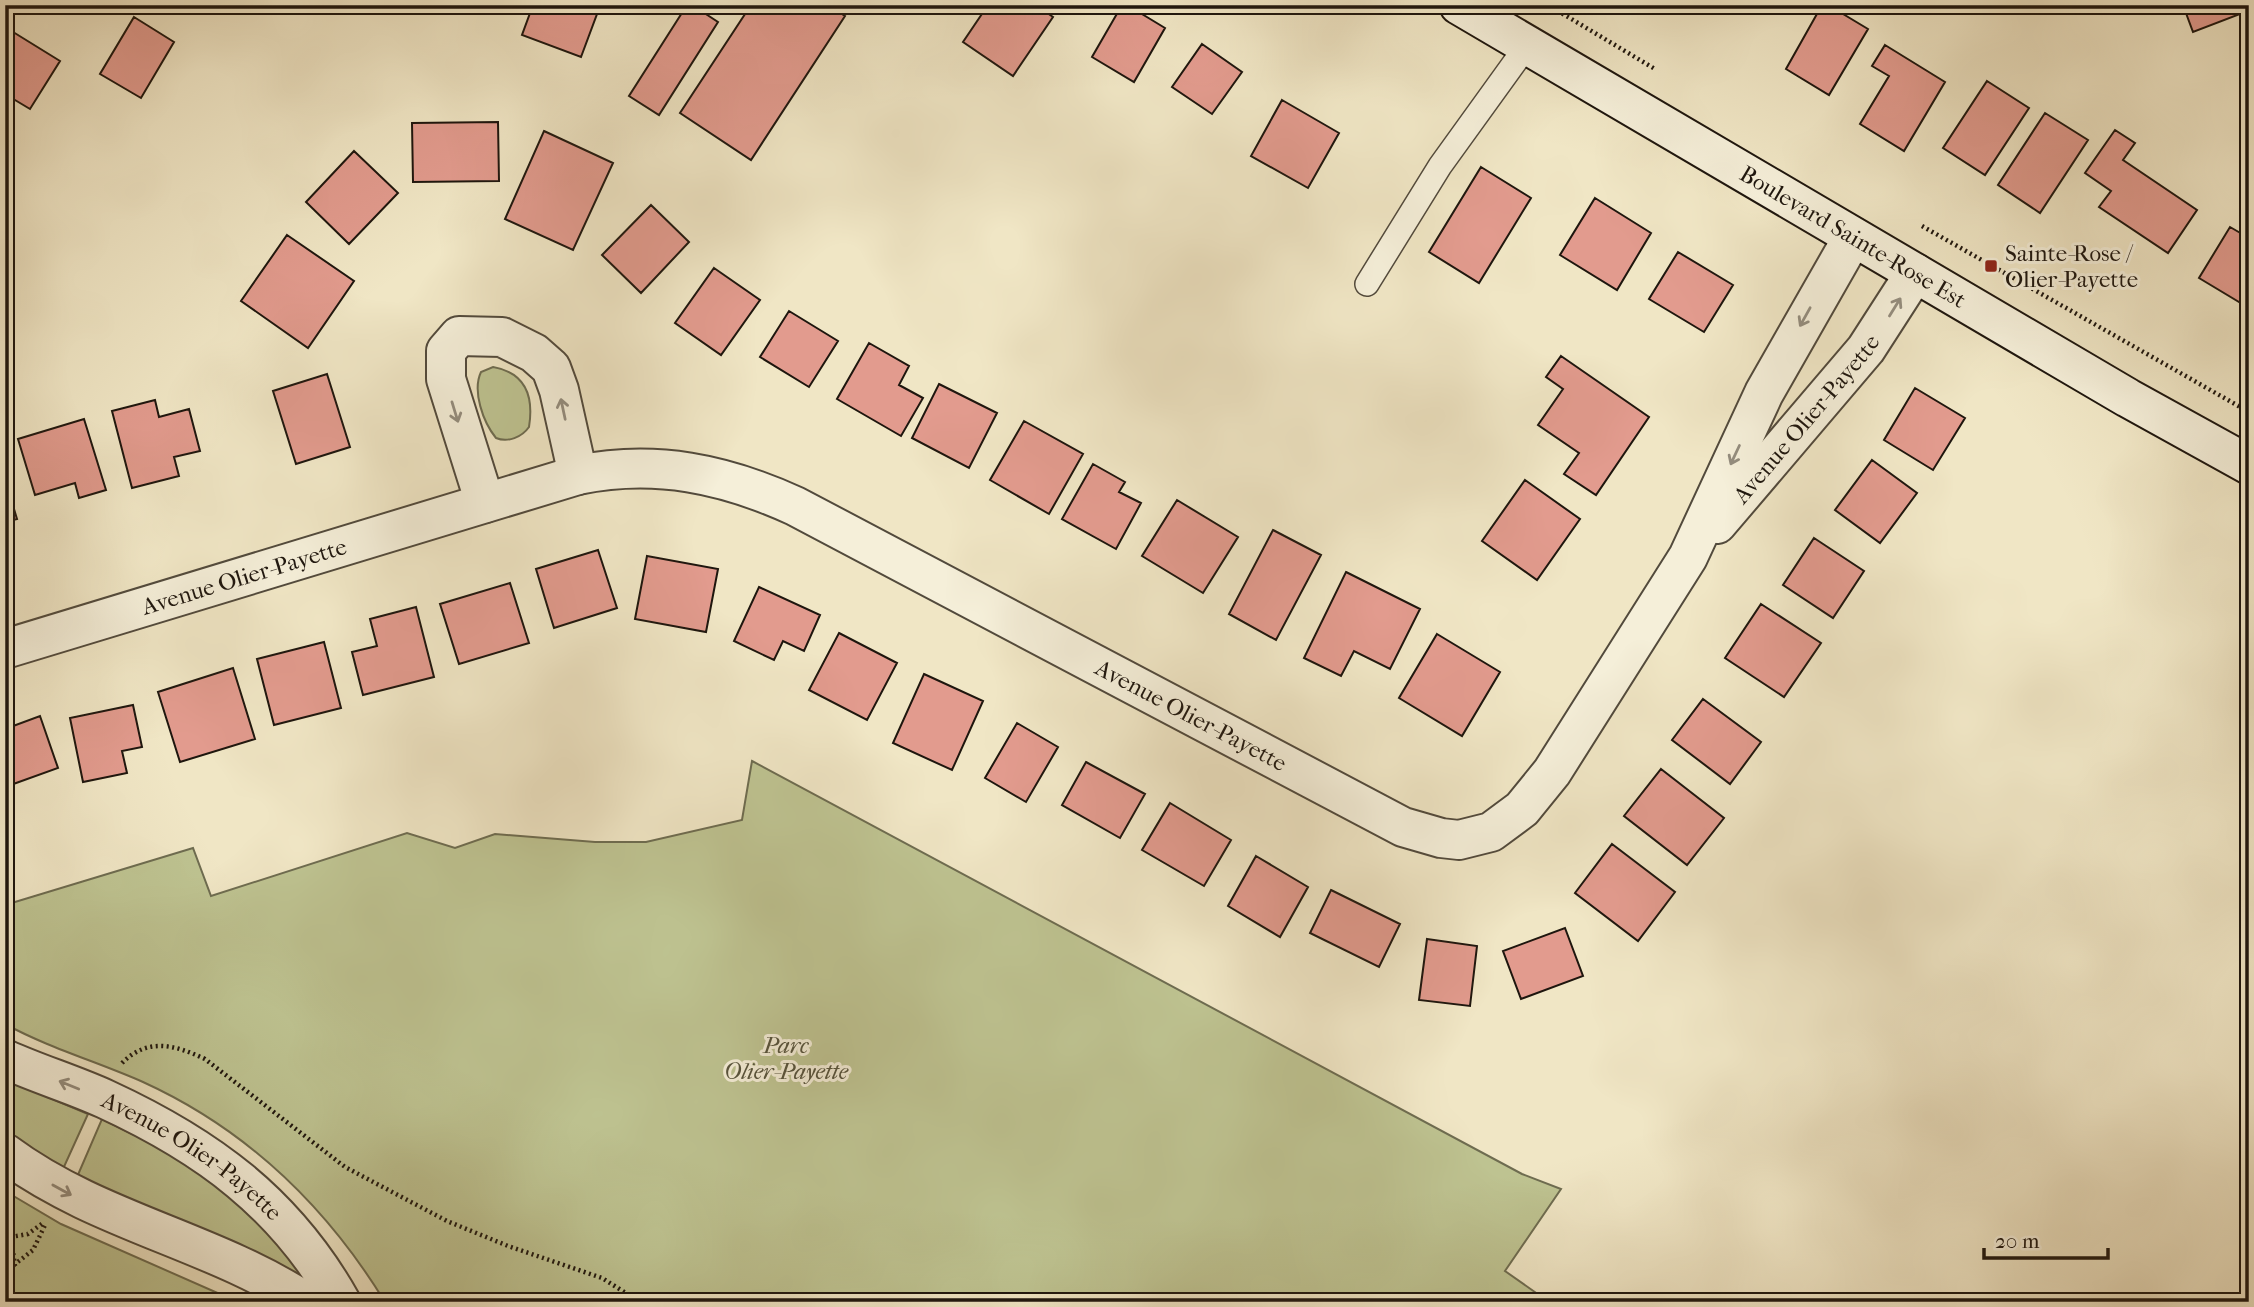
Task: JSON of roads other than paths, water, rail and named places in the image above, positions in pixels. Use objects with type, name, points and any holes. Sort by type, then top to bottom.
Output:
[{"type":"street","name":"Boulevard Sainte-Rose Est","points":[[1459,5],[1853,237],[2249,465]]},
{"type":"street","name":"Avenue Olier-Payette","points":[[1688,557],[1764,393],[1853,237]]},
{"type":"street","name":"Avenue Olier-Payette","points":[[5,649],[578,475],[627,468],[674,469],[720,477],[769,494],[1374,813],[1424,834],[1459,840],[1491,832],[1508,822],[1536,793],[1688,557],[1858,359],[1881,329],[1915,273]]},
{"type":"street","points":[[485,503],[446,379],[446,351],[459,336],[470,334],[502,337],[534,353],[551,368],[559,390],[578,475]]},
{"type":"street","name":"Avenue Olier-Payette","points":[[5,1059],[139,1116],[223,1166],[248,1185],[292,1229],[320,1265],[341,1302]]},
{"type":"street","points":[[5,1153],[82,1201],[233,1263],[306,1302]]},
{"type":"lane","points":[[1367,284],[1440,166],[1496,93],[1528,44]]},
{"type":"place","name":"Sainte-Rose / Olier-Payette","points":[[1991,266]]},
{"type":"park label","name":"Parc Olier-Payette","points":[[786,1058]]}]
